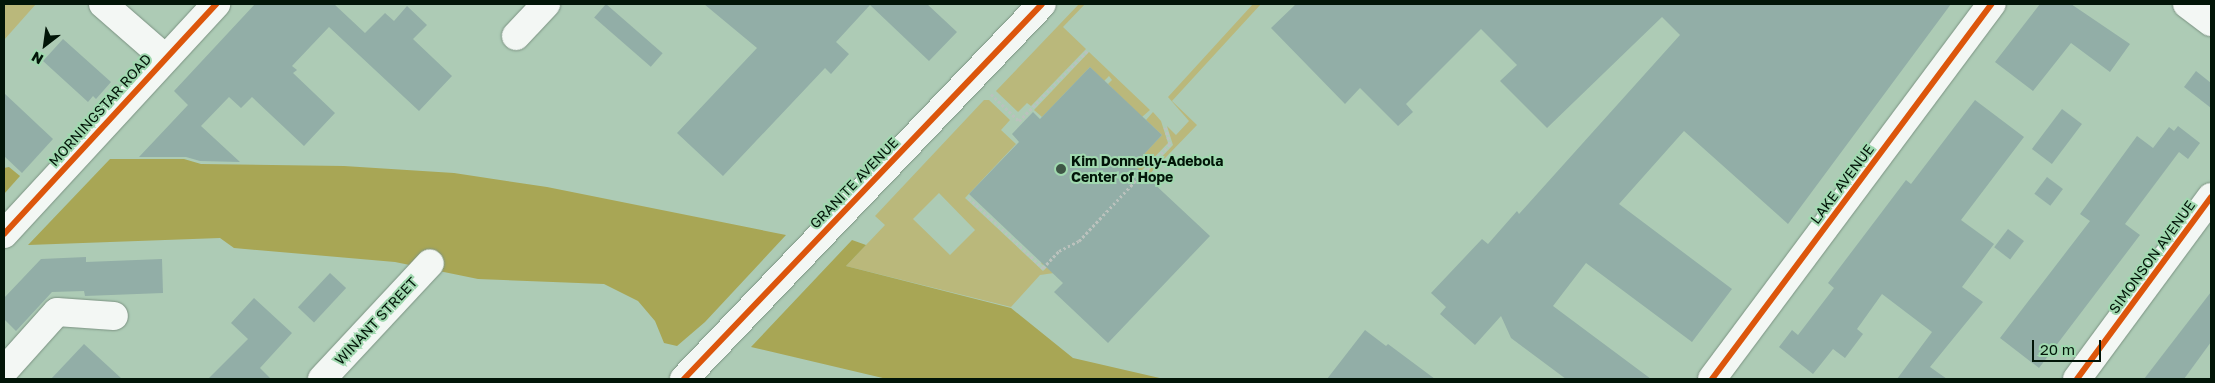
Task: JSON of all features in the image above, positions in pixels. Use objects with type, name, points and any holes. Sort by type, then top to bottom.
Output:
[{"type":"street","points":[[103,4],[165,58]]},
{"type":"street","name":"MORNINGSTAR ROAD","points":[[4,234],[216,4]]},
{"type":"street","points":[[516,36],[546,4]]},
{"type":"street","name":"GRANITE AVENUE","points":[[684,379],[1042,4]]},
{"type":"street","name":"LAKE AVENUE","points":[[1712,379],[1992,4]]},
{"type":"street","points":[[2187,4],[2211,22]]},
{"type":"street","name":"SIMONSON AVENUE","points":[[2077,379],[2211,197]]},
{"type":"street","name":"WINANT STREET","points":[[322,379],[430,263]]},
{"type":"street","points":[[9,379],[4,373],[57,312],[114,316]]},
{"type":"path","points":[[990,93],[1019,121],[1087,51]]},
{"type":"path","points":[[969,198],[1043,268],[1059,251],[1079,241],[1170,144],[1165,126]]},
{"type":"shaded area","points":[[6,4],[36,4],[4,40],[4,6]]},
{"type":"shaded area","points":[[1079,4],[1085,4],[1063,27],[1086,49],[1031,106],[1027,103],[1018,112],[996,91]]},
{"type":"shaded area","points":[[1253,4],[1261,4],[1172,101],[1197,125],[1054,273],[1040,275],[1011,307],[846,266],[885,225],[875,216],[984,100],[989,100],[1010,120],[1001,130],[1016,144],[965,198],[1043,271],[1062,253],[1080,243],[1173,145],[1167,126],[1176,135],[1189,121],[1168,97]],"holes":[[[939,193],[975,230],[950,255],[913,219]]]},
{"type":"shaded area","points":[[1089,52],[1150,110],[1142,117],[1108,84],[1112,80],[1109,76],[1104,81],[1090,67],[1042,117],[1034,110]]},
{"type":"shaded area","points":[[1153,112],[1161,121],[1168,143],[1077,238],[1059,249],[1043,265],[1041,263],[1162,135],[1146,120]]},
{"type":"shaded area","points":[[110,159],[184,159],[201,164],[344,166],[454,173],[547,187],[786,235],[705,322],[677,346],[664,343],[655,321],[638,301],[604,284],[478,279],[395,262],[234,248],[220,238],[28,245]]},
{"type":"shaded area","points":[[9,167],[20,176],[4,194],[4,168]]},
{"type":"shaded area","points":[[852,240],[866,245],[846,266],[1011,308],[1073,358],[1164,379],[887,379],[751,347]]},
{"type":"building","points":[[255,4],[334,4],[365,33],[385,13],[394,21],[407,6],[427,25],[413,39],[452,76],[419,111],[329,27],[292,66],[297,70],[293,73],[335,113],[304,146],[252,97],[241,108],[229,97],[201,126],[240,162],[200,161],[186,157],[139,157],[188,105],[174,91]]},
{"type":"building","points":[[606,4],[663,53],[651,67],[594,18]]},
{"type":"building","points":[[704,4],[927,4],[957,32],[929,61],[870,5],[836,42],[849,54],[831,74],[825,68],[723,176],[677,133],[757,48]]},
{"type":"building","points":[[1296,4],[1951,4],[1788,224],[1684,131],[1619,204],[1732,289],[1692,342],[1586,263],[1553,306],[1651,379],[1566,379],[1511,338],[1501,316],[1475,345],[1440,314],[1446,307],[1431,293],[1482,239],[1488,244],[1517,211],[1519,214],[1680,35],[1662,17],[1547,128],[1500,81],[1517,65],[1481,29],[1406,104],[1413,112],[1398,126],[1360,88],[1345,104],[1271,28]]},
{"type":"building","points":[[2040,4],[2071,4],[2130,44],[2110,72],[2071,43],[2033,91],[1995,62]]},
{"type":"building","points":[[63,39],[111,82],[96,99],[93,96],[88,102],[43,61]]},
{"type":"building","points":[[1090,67],[1162,135],[1134,165],[1210,236],[1108,343],[1054,292],[1063,283],[969,194],[1019,142],[1012,134],[1033,112],[1040,119]]},
{"type":"building","points":[[2196,71],[2211,83],[2211,108],[2184,87]]},
{"type":"building","points":[[4,93],[53,139],[22,173],[4,156]]},
{"type":"building","points":[[1975,100],[2024,137],[1961,220],[1994,244],[1962,287],[1983,302],[1930,367],[1947,379],[1897,379],[1932,332],[1882,294],[1857,329],[1863,334],[1845,358],[1833,349],[1813,374],[1779,347],[1792,330],[1798,335],[1834,288],[1828,283],[1906,180],[1911,184]]},
{"type":"building","points":[[2062,109],[2082,124],[2052,164],[2032,149]]},
{"type":"building","points":[[2178,126],[2200,143],[2188,159],[2179,152],[2125,224],[2140,235],[2039,368],[2000,338],[2090,221],[2080,214],[2137,136],[2153,148],[2169,127],[2174,131]]},
{"type":"building","points":[[2047,177],[2063,189],[2050,206],[2034,194]]},
{"type":"building","points":[[2008,229],[2024,241],[2010,259],[1994,247]]},
{"type":"building","points":[[86,257],[86,262],[162,259],[163,293],[85,296],[84,291],[52,292],[16,331],[4,319],[4,298],[41,259]]},
{"type":"building","points":[[330,273],[346,288],[314,322],[298,307]]},
{"type":"building","points":[[2211,292],[2211,342],[2184,379],[2144,379]]},
{"type":"building","points":[[254,298],[292,333],[260,368],[271,379],[208,379],[248,339],[231,323]]},
{"type":"building","points":[[1365,330],[1386,346],[1388,344],[1435,379],[1327,379]]},
{"type":"building","points":[[84,344],[122,379],[51,379]]},
{"type":"cycle path","points":[[4,234],[216,4]]},
{"type":"cycle path","points":[[684,379],[1042,4]]},
{"type":"cycle path","points":[[1712,379],[1992,4]]},
{"type":"cycle path","points":[[2077,379],[2211,197]]},
{"type":"place","name":"Kim Donnelly-Adebola Center of Hope","points":[[1061,169]]}]
